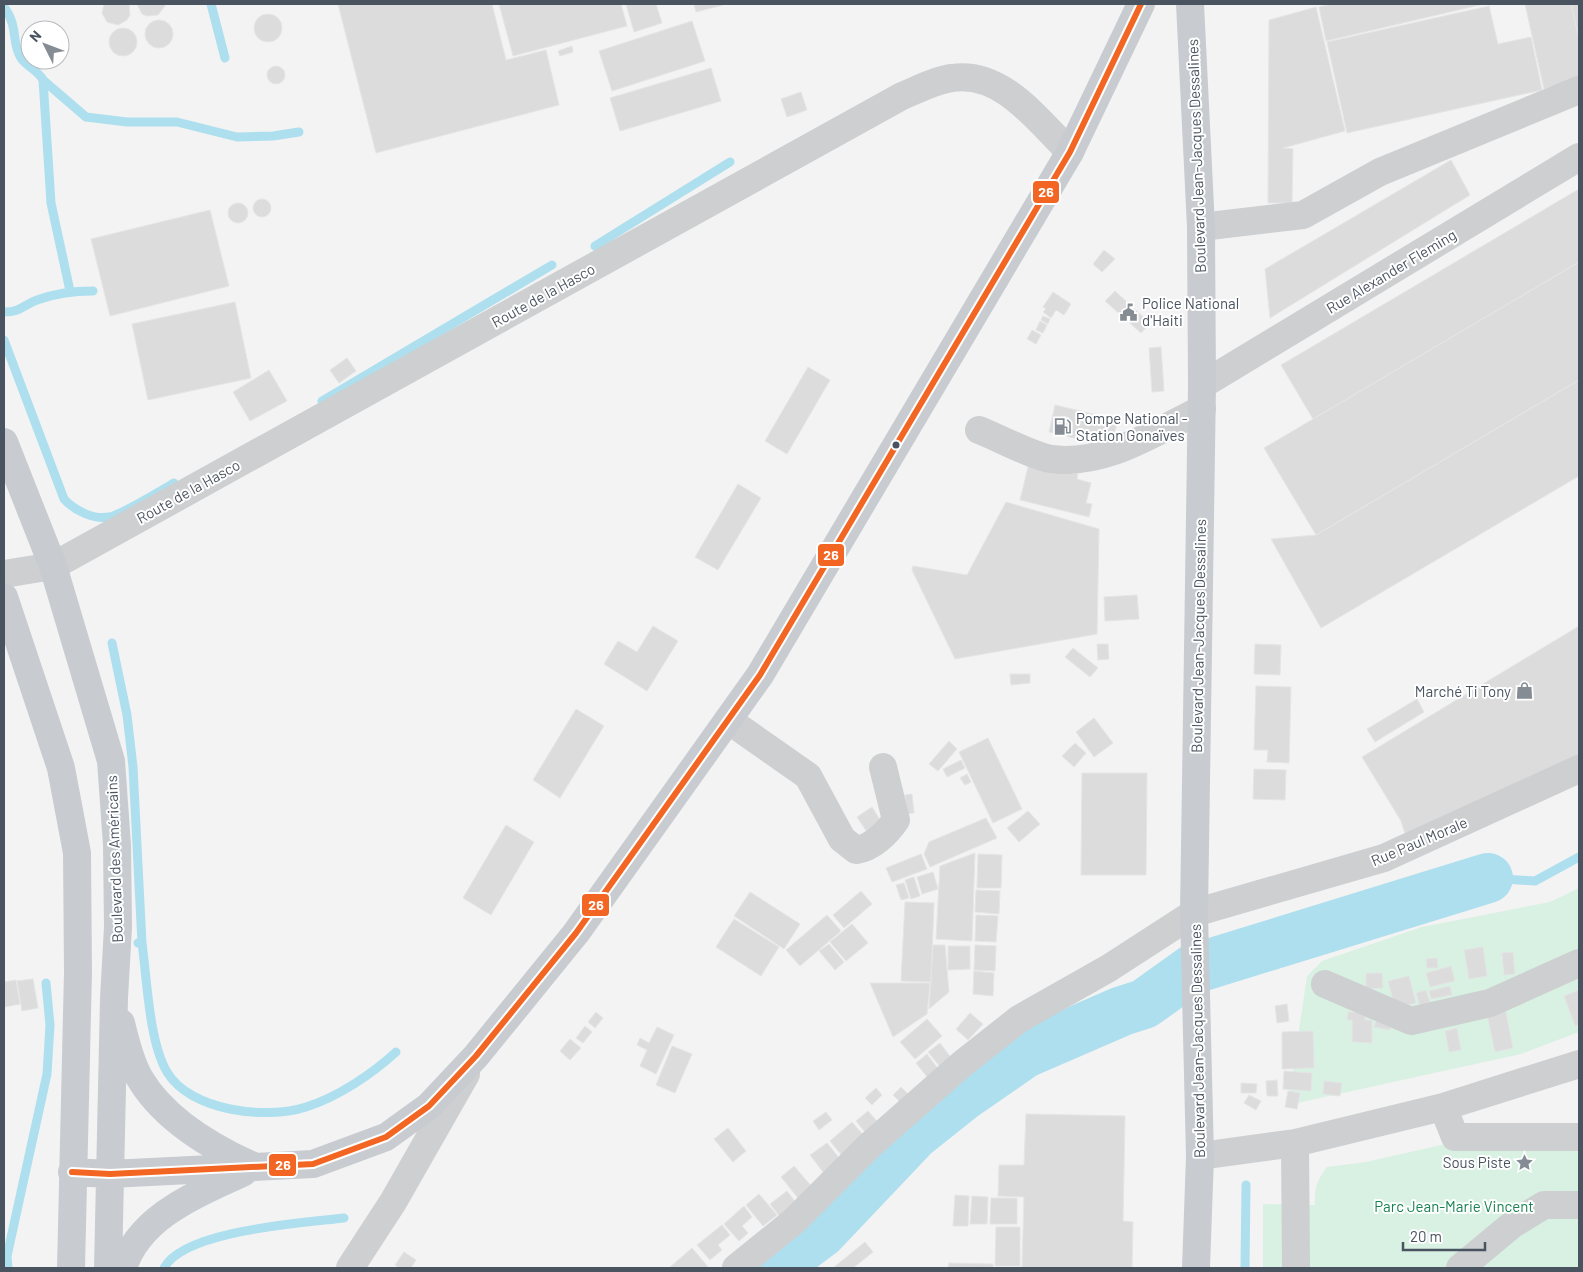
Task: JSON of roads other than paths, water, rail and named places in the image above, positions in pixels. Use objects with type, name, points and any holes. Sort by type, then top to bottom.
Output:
[{"type":"main road","points":[[72,1172],[110,1174],[313,1164],[386,1137],[429,1106],[476,1056],[576,933],[760,675],[1070,152],[1141,4]]},
{"type":"main road","name":"Boulevard Jean-Jacques Dessalines","points":[[1190,4],[1201,227],[1202,397],[1194,913],[1200,1156],[1196,1268]]},
{"type":"main road","name":"Boulevard des Américains","points":[[4,442],[53,566],[111,761],[117,846],[118,927],[114,998],[108,1268]]},
{"type":"main road","points":[[4,597],[61,768],[77,853],[78,972],[71,1268]]},
{"type":"main road","points":[[114,998],[138,1076],[153,1097],[186,1128],[235,1158],[254,1167]]},
{"type":"main road","points":[[123,1268],[128,1255],[149,1226],[186,1200],[254,1167]]},
{"type":"street","name":"Route de la Hasco","points":[[4,574],[53,566],[902,96],[951,78],[972,77],[1008,92],[1070,152]]},
{"type":"street","points":[[1201,227],[1303,215],[1380,172],[1579,90]]},
{"type":"street","name":"Rue Alexander Fleming","points":[[979,430],[1050,459],[1085,458],[1113,453],[1579,157]]},
{"type":"street","points":[[728,720],[808,776],[842,839],[856,850],[865,849],[888,831],[896,820],[883,767]]},
{"type":"street","name":"Rue Paul Morale","points":[[736,1268],[794,1221],[869,1146],[962,1064],[990,1042],[1019,1020],[1109,968],[1194,913],[1384,858],[1579,769]]},
{"type":"street","points":[[1325,984],[1411,1021],[1490,1003],[1579,963]]},
{"type":"street","points":[[350,1268],[393,1202],[476,1056]]},
{"type":"street","points":[[1200,1156],[1295,1143],[1443,1107],[1579,1064]]},
{"type":"street","points":[[1443,1107],[1455,1138],[1579,1137]]},
{"type":"street","points":[[1295,1143],[1296,1268]]},
{"type":"street","points":[[1460,1268],[1513,1224],[1544,1205],[1579,1205]]},
{"type":"waterway","points":[[211,4],[225,58]]},
{"type":"waterway","points":[[4,7],[12,21],[16,47],[21,58],[43,80],[51,203],[70,291]]},
{"type":"waterway","points":[[43,80],[86,117],[127,122],[177,122],[237,137],[273,136],[299,132]]},
{"type":"waterway","points":[[595,246],[730,162]]},
{"type":"waterway","points":[[322,401],[552,265]]},
{"type":"waterway","points":[[4,312],[18,310],[32,302],[51,296],[93,291]]},
{"type":"waterway","points":[[4,340],[64,499],[68,503],[90,516],[109,517],[131,508],[174,483]]},
{"type":"waterway","points":[[112,643],[127,715],[133,767],[142,943]]},
{"type":"waterway","points":[[1488,878],[1535,881],[1579,857]]},
{"type":"waterway","points":[[774,1268],[821,1233],[914,1135],[963,1096],[1025,1053],[1122,1011],[1144,1004],[1193,969],[1488,878]]},
{"type":"waterway","points":[[138,943],[142,943],[152,1027],[161,1059],[167,1072],[178,1085],[193,1096],[211,1104],[251,1112],[289,1111],[306,1107],[318,1103],[354,1084],[396,1052]]},
{"type":"waterway","points":[[8,1268],[7,1256],[47,1074],[50,1025],[46,983]]},
{"type":"waterway","points":[[1245,1268],[1246,1185]]},
{"type":"waterway","points":[[164,1268],[176,1255],[195,1245],[219,1237],[274,1226],[344,1218]]},
{"type":"place","name":"Police National d'Haiti","points":[[1128,312]]},
{"type":"place","name":"Pompe National - Station Gonaïves","points":[[1062,427]]},
{"type":"place","name":"Marché Ti Tony","points":[[1525,691]]},
{"type":"place","name":"Sous Piste","points":[[1525,1162]]},
{"type":"park label","name":"Parc Jean-Marie Vincent","points":[[1454,1206]]}]
